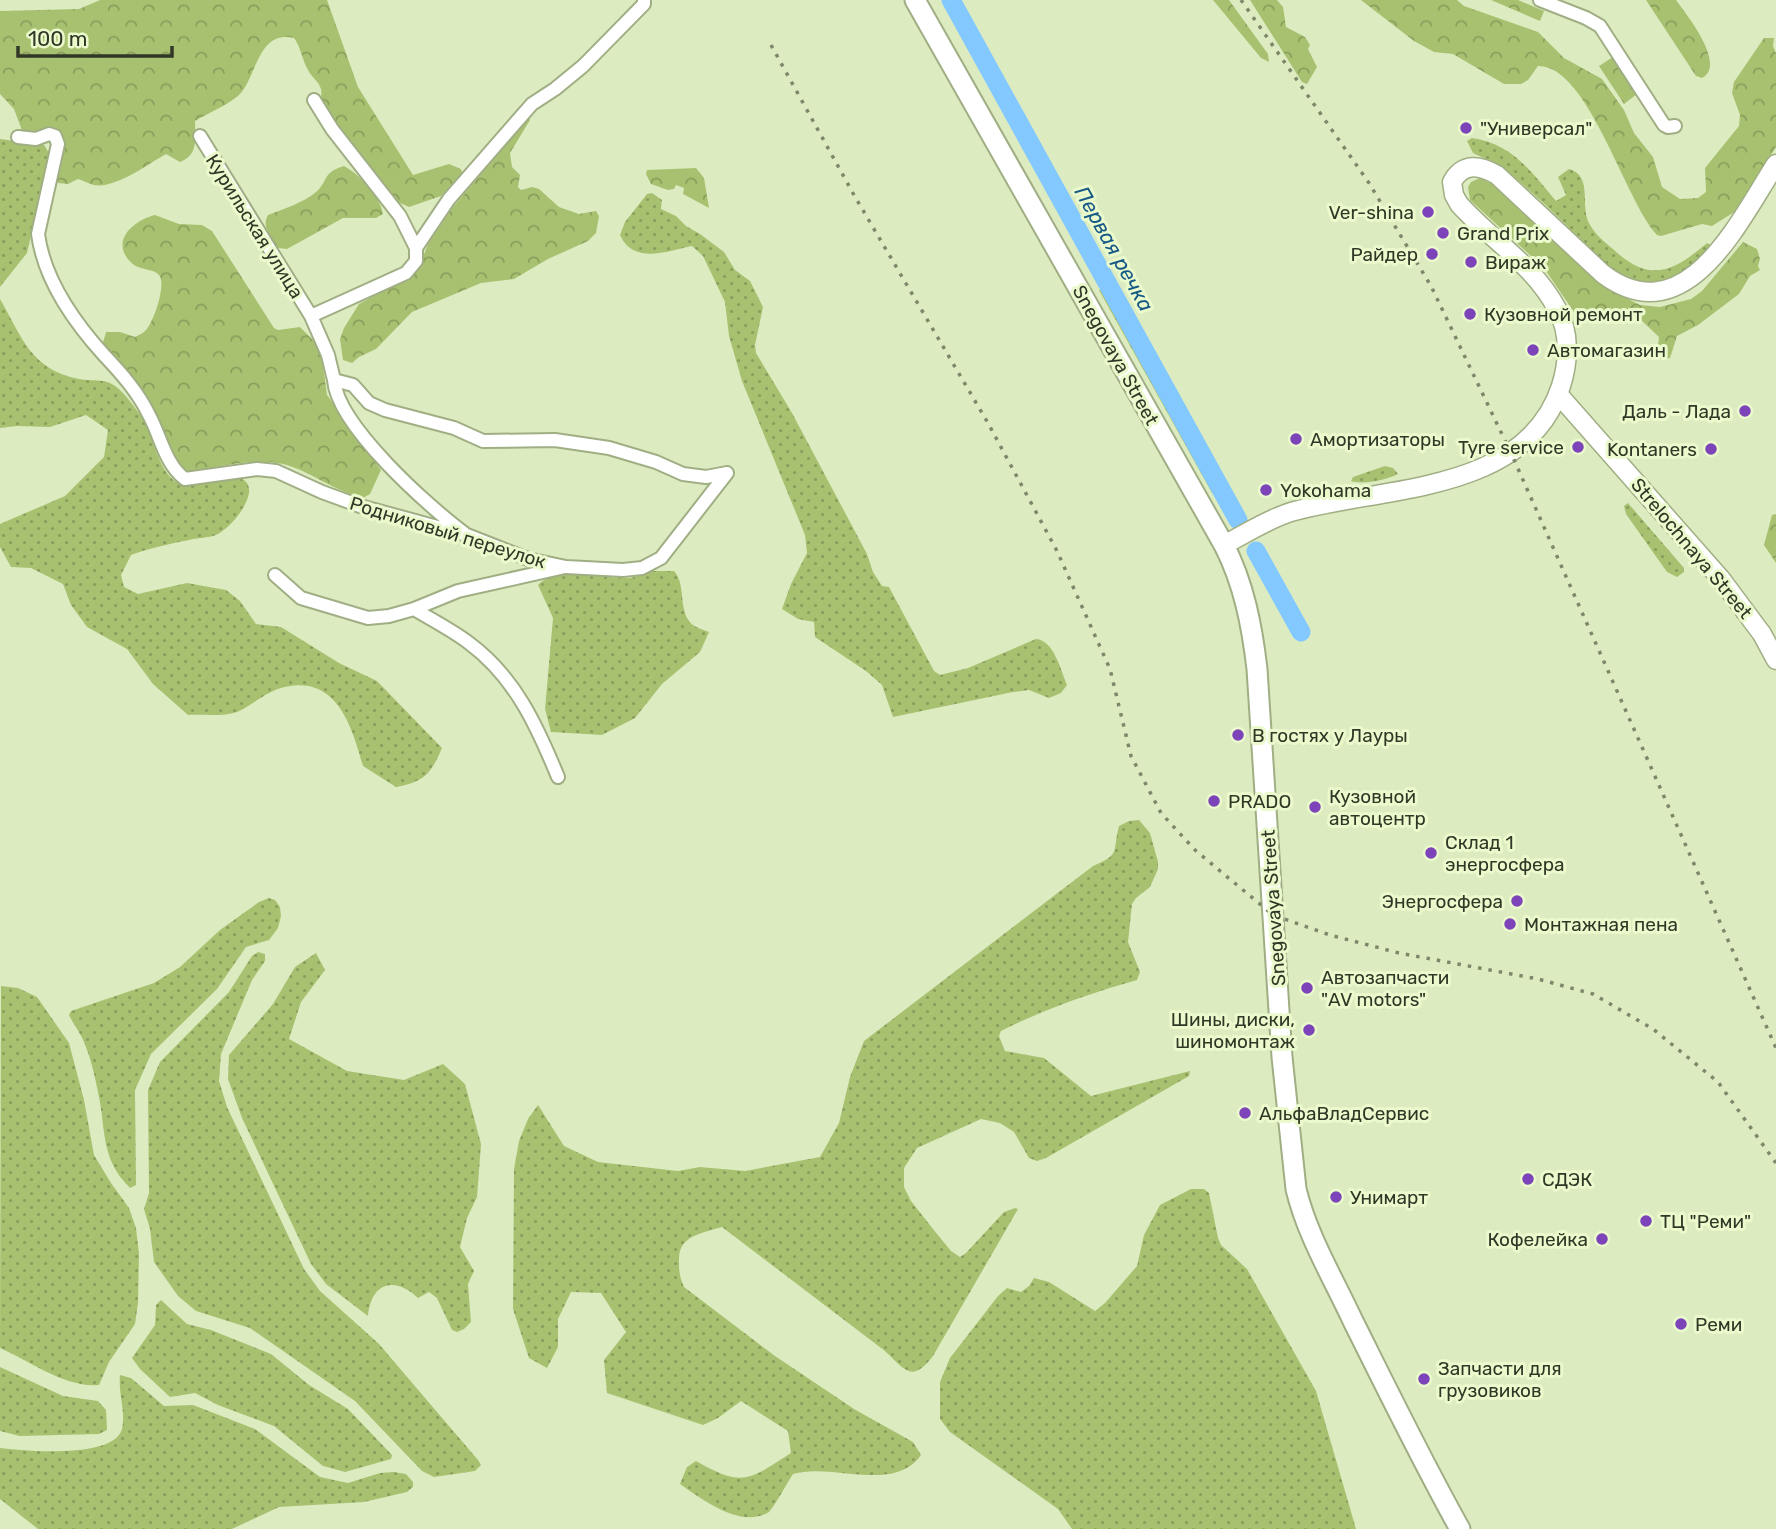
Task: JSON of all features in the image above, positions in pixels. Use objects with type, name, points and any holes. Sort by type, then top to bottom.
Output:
[{"type":"main road","name":"Snegovaya Street","points":[[915,0],[1226,544],[1245,600],[1255,648],[1282,1057],[1300,1205],[1391,1397],[1460,1529]]},
{"type":"main road","points":[[1226,544],[1282,516],[1318,506],[1416,488],[1486,466],[1526,442],[1539,427],[1558,394],[1567,357],[1566,334],[1557,308],[1545,290],[1519,261],[1459,204],[1452,187],[1456,176],[1463,170],[1476,166],[1490,171],[1615,283],[1630,289],[1651,292],[1682,284],[1702,270],[1776,164]]},
{"type":"main road","name":"Strelochnaya Street","points":[[1558,394],[1721,579],[1748,613],[1776,660]]},
{"type":"street","points":[[416,248],[449,199],[532,104],[583,65],[645,4],[644,0]]},
{"type":"street","points":[[1540,0],[1600,26],[1664,125],[1675,126]]},
{"type":"street","points":[[310,316],[406,273],[416,261],[416,248],[400,216],[332,130],[314,100]]},
{"type":"street","name":"Родниковый переулок","points":[[18,137],[36,139],[49,134],[55,136],[58,144],[38,234],[40,249],[57,289],[81,328],[120,371],[149,415],[175,471],[186,479],[257,468],[275,471],[360,506],[467,535],[528,559],[566,567],[623,570],[642,568],[661,558],[694,519],[727,473],[701,477],[683,474],[656,462],[609,448],[555,440],[484,440],[454,428],[385,411],[369,403],[353,385],[334,380]]},
{"type":"street","name":"Курильская улица","points":[[200,136],[310,316],[328,355],[335,390],[342,404],[388,467],[467,535]]},
{"type":"street","points":[[275,575],[301,598],[368,618],[414,609],[458,591],[566,567]]},
{"type":"street","points":[[414,609],[468,642],[501,672],[539,729],[558,777]]},
{"type":"green space","points":[[100,0],[327,0],[358,87],[413,175],[449,164],[461,169],[462,173],[441,196],[409,207],[398,202],[338,129],[320,101],[320,86],[308,70],[294,38],[282,37],[265,48],[238,96],[195,121],[195,145],[186,159],[180,162],[166,154],[131,175],[102,185],[78,179],[68,184],[58,183],[56,180],[62,145],[41,134],[23,133],[14,109],[0,94],[0,11],[79,9]]},
{"type":"green space","points":[[1213,0],[1229,0],[1268,54],[1269,62],[1261,58]]},
{"type":"green space","points":[[1250,0],[1277,0],[1283,7],[1286,27],[1305,37],[1317,67],[1307,84],[1302,82]]},
{"type":"green space","points":[[1361,0],[1457,0],[1464,6],[1538,32],[1564,58],[1602,79],[1624,110],[1634,133],[1653,157],[1662,187],[1680,199],[1698,198],[1706,192],[1705,168],[1739,126],[1740,115],[1732,93],[1734,82],[1764,38],[1774,38],[1776,147],[1736,211],[1712,226],[1702,224],[1657,235],[1645,218],[1589,110],[1573,87],[1556,72],[1538,66],[1528,80],[1521,84],[1504,84],[1453,54],[1434,52],[1414,41]]},
{"type":"green space","points":[[1491,0],[1518,0],[1544,11],[1540,21]]},
{"type":"green space","points":[[1646,0],[1676,0],[1708,52],[1709,72],[1702,78],[1696,76]]},
{"type":"green space","points":[[1613,57],[1637,94],[1624,104],[1599,66]]},
{"type":"green space","points":[[529,117],[530,120],[510,153],[512,167],[520,175],[518,187],[521,190],[532,187],[539,189],[559,207],[579,214],[596,211],[599,216],[596,233],[588,241],[548,259],[514,279],[481,283],[412,312],[376,349],[352,363],[343,360],[340,339],[359,304],[410,276],[453,207],[523,119]]},
{"type":"green space","points":[[1472,138],[1498,146],[1520,160],[1556,201],[1566,195],[1558,177],[1569,169],[1576,172],[1583,183],[1586,214],[1592,229],[1626,260],[1638,267],[1660,270],[1671,267],[1707,243],[1711,245],[1696,263],[1676,277],[1653,283],[1630,279],[1606,263],[1512,176],[1495,163],[1473,153],[1467,141]]},
{"type":"green space","points":[[0,139],[44,145],[49,153],[27,253],[0,287]]},
{"type":"green space","points":[[344,166],[368,186],[378,200],[383,214],[376,218],[343,218],[287,249],[278,248],[266,228],[268,215],[311,196],[320,188],[328,174]]},
{"type":"green space","points":[[696,168],[704,178],[709,208],[683,194],[684,188],[676,185],[674,189],[668,190],[651,184],[646,174],[647,170]]},
{"type":"green space","points":[[1480,178],[1492,184],[1612,291],[1640,305],[1660,307],[1691,299],[1702,291],[1743,242],[1757,249],[1760,270],[1750,276],[1739,294],[1698,325],[1677,336],[1670,358],[1660,359],[1657,354],[1659,337],[1640,319],[1625,313],[1590,323],[1578,318],[1544,268],[1470,200],[1468,187],[1471,182]]},
{"type":"green space","points":[[652,193],[662,200],[661,209],[676,216],[724,252],[735,270],[750,281],[763,307],[755,345],[756,353],[792,413],[867,554],[873,572],[882,586],[889,587],[934,671],[940,675],[968,668],[1036,639],[1048,645],[1056,657],[1067,685],[1061,693],[1049,698],[1029,690],[1013,692],[893,717],[882,685],[815,637],[814,622],[798,619],[782,609],[807,553],[805,535],[742,381],[729,336],[725,302],[703,256],[692,246],[662,253],[642,253],[633,250],[620,235],[625,222],[647,194]]},
{"type":"green space","points":[[155,215],[179,224],[202,225],[212,231],[274,328],[278,330],[300,327],[314,341],[322,358],[327,395],[381,470],[370,494],[363,498],[352,495],[302,471],[271,462],[234,464],[185,473],[179,468],[102,346],[106,332],[120,332],[135,337],[143,333],[155,313],[161,287],[159,275],[134,265],[126,257],[123,242],[126,234],[138,222]]},
{"type":"green space","points":[[1099,290],[1103,290],[1214,489],[1212,493]]},
{"type":"green space","points":[[0,299],[22,339],[39,360],[63,375],[105,381],[119,389],[143,419],[159,459],[177,482],[196,485],[238,477],[248,485],[249,493],[245,505],[221,532],[131,555],[121,575],[124,587],[138,594],[187,583],[226,590],[240,601],[256,624],[281,627],[339,663],[377,681],[442,748],[425,775],[396,787],[363,766],[347,721],[339,707],[330,696],[303,685],[273,691],[231,714],[188,715],[153,684],[127,649],[87,627],[71,605],[63,584],[31,568],[11,567],[0,547],[0,524],[65,496],[104,457],[108,430],[86,415],[50,427],[0,428]]},
{"type":"green space","points":[[1385,466],[1393,468],[1398,474],[1374,481],[1351,481],[1353,477]]},
{"type":"green space","points":[[1628,503],[1684,568],[1684,572],[1677,577],[1667,572],[1626,514],[1624,506]]},
{"type":"green space","points":[[1776,514],[1776,563],[1764,545],[1772,515]]},
{"type":"green space","points":[[652,571],[674,571],[678,577],[688,620],[709,632],[700,652],[662,684],[635,718],[602,735],[551,732],[545,709],[553,618],[538,585],[546,579],[567,574],[628,578]]},
{"type":"green space","points":[[1139,820],[1150,833],[1158,869],[1150,887],[1132,904],[1128,942],[1140,972],[1137,980],[1051,1009],[1001,1031],[999,1036],[1005,1051],[1044,1058],[1091,1096],[1190,1071],[1189,1076],[1037,1161],[1029,1158],[1014,1132],[1000,1123],[981,1119],[917,1148],[904,1168],[904,1187],[911,1201],[933,1229],[951,1251],[960,1257],[1004,1212],[1018,1209],[926,1364],[914,1372],[904,1368],[722,1227],[694,1236],[683,1244],[680,1250],[679,1270],[684,1287],[775,1356],[854,1409],[913,1442],[921,1455],[909,1467],[895,1473],[879,1475],[825,1471],[793,1474],[769,1512],[747,1517],[735,1515],[712,1505],[680,1484],[687,1467],[696,1461],[725,1475],[755,1475],[791,1453],[788,1431],[741,1401],[703,1425],[607,1393],[604,1360],[626,1332],[601,1293],[571,1292],[558,1319],[558,1347],[547,1368],[529,1358],[513,1309],[514,1169],[519,1141],[528,1119],[538,1105],[564,1146],[598,1162],[678,1171],[700,1167],[745,1171],[820,1157],[839,1123],[850,1077],[864,1041],[1093,866],[1112,855],[1119,826]]},
{"type":"green space","points":[[269,898],[275,900],[280,907],[281,916],[278,928],[269,940],[246,947],[217,989],[151,1054],[135,1090],[136,1185],[130,1188],[109,1156],[92,1065],[84,1041],[69,1015],[71,1011],[154,983],[180,967],[220,930],[259,902]]},
{"type":"green space","points":[[258,952],[265,954],[265,961],[252,980],[221,1054],[219,1081],[227,1107],[304,1269],[320,1291],[379,1344],[478,1460],[481,1465],[475,1471],[434,1477],[422,1471],[355,1401],[250,1328],[196,1311],[178,1296],[154,1262],[150,1229],[144,1209],[149,1193],[148,1090],[160,1062],[229,992],[252,956]]},
{"type":"green space","points":[[316,953],[325,970],[301,1002],[289,1039],[347,1071],[404,1080],[443,1064],[465,1084],[481,1144],[477,1197],[467,1218],[460,1247],[474,1271],[468,1284],[471,1322],[457,1332],[452,1330],[437,1298],[429,1292],[418,1298],[400,1286],[385,1286],[374,1296],[368,1316],[326,1284],[311,1264],[242,1118],[228,1079],[229,1055],[273,1004],[295,967]]},
{"type":"green space","points":[[1,986],[18,988],[37,997],[69,1043],[84,1100],[94,1155],[129,1208],[136,1228],[139,1254],[135,1324],[109,1362],[99,1385],[86,1385],[61,1378],[0,1348]]},
{"type":"green space","points":[[1191,1189],[1204,1189],[1209,1193],[1221,1245],[1247,1269],[1316,1391],[1356,1529],[1072,1529],[1058,1509],[950,1432],[940,1419],[940,1382],[950,1358],[998,1296],[1007,1288],[1021,1292],[1034,1278],[1049,1282],[1095,1311],[1137,1266],[1144,1235],[1160,1205]]},
{"type":"green space","points":[[161,1300],[187,1324],[211,1330],[271,1354],[309,1385],[348,1409],[392,1455],[391,1459],[345,1472],[323,1466],[274,1426],[218,1405],[195,1393],[170,1397],[132,1358],[155,1325],[156,1305]]},
{"type":"green space","points":[[0,1367],[63,1396],[98,1401],[106,1410],[107,1430],[99,1434],[20,1436],[0,1431]]},
{"type":"green space","points":[[120,1375],[131,1378],[164,1406],[193,1405],[255,1429],[320,1477],[348,1483],[380,1473],[394,1472],[406,1474],[413,1482],[413,1487],[407,1492],[364,1502],[279,1507],[232,1529],[38,1529],[0,1499],[0,1448],[67,1451],[103,1445],[115,1439],[123,1423]]},
{"type":"waterway","name":"Первая речка","points":[[951,0],[1238,520]]},
{"type":"waterway","name":"Первая речка","points":[[1256,551],[1301,632]]},
{"type":"railway","points":[[1241,0],[1369,183],[1431,286],[1511,453],[1776,1048]]},
{"type":"railway","points":[[771,45],[854,195],[988,423],[1057,551],[1110,669],[1131,756],[1161,813],[1195,850],[1273,915],[1330,935],[1399,953],[1538,979],[1593,994],[1653,1029],[1718,1082],[1776,1163]]},
{"type":"place","name":"\"Универсал\"","points":[[1466,128]]},
{"type":"place","name":"Ver-shina","points":[[1428,212]]},
{"type":"place","name":"Grand Prix","points":[[1443,233]]},
{"type":"place","name":"Райдер","points":[[1432,254]]},
{"type":"place","name":"Вираж","points":[[1471,262]]},
{"type":"place","name":"Кузовной ремонт","points":[[1470,314]]},
{"type":"place","name":"Автомагазин","points":[[1533,350]]},
{"type":"place","name":"Даль - Лада","points":[[1745,411]]},
{"type":"place","name":"Амортизаторы","points":[[1296,439]]},
{"type":"place","name":"Tyre service","points":[[1578,447]]},
{"type":"place","name":"Kontaners","points":[[1711,449]]},
{"type":"place","name":"Yokohama","points":[[1266,490]]},
{"type":"place","name":"В гостях у Лауры","points":[[1238,735]]},
{"type":"place","name":"PRADO","points":[[1214,801]]},
{"type":"place","name":"Кузовной автоцентр","points":[[1315,807]]},
{"type":"place","name":"Склад 1 энергосфера","points":[[1431,853]]},
{"type":"place","name":"Энергосфера","points":[[1517,901]]},
{"type":"place","name":"Монтажная пена","points":[[1510,924]]},
{"type":"place","name":"Автозапчасти \"AV motors\"","points":[[1307,988]]},
{"type":"place","name":"Шины, диски, шиномонтаж","points":[[1309,1030]]},
{"type":"place","name":"АльфаВладСервис","points":[[1245,1113]]},
{"type":"place","name":"СДЭК","points":[[1528,1179]]},
{"type":"place","name":"Унимарт","points":[[1336,1197]]},
{"type":"place","name":"ТЦ \"Реми\"","points":[[1646,1221]]},
{"type":"place","name":"Кофелейка","points":[[1602,1239]]},
{"type":"place","name":"Реми","points":[[1681,1324]]},
{"type":"place","name":"Запчасти для грузовиков","points":[[1424,1379]]}]
